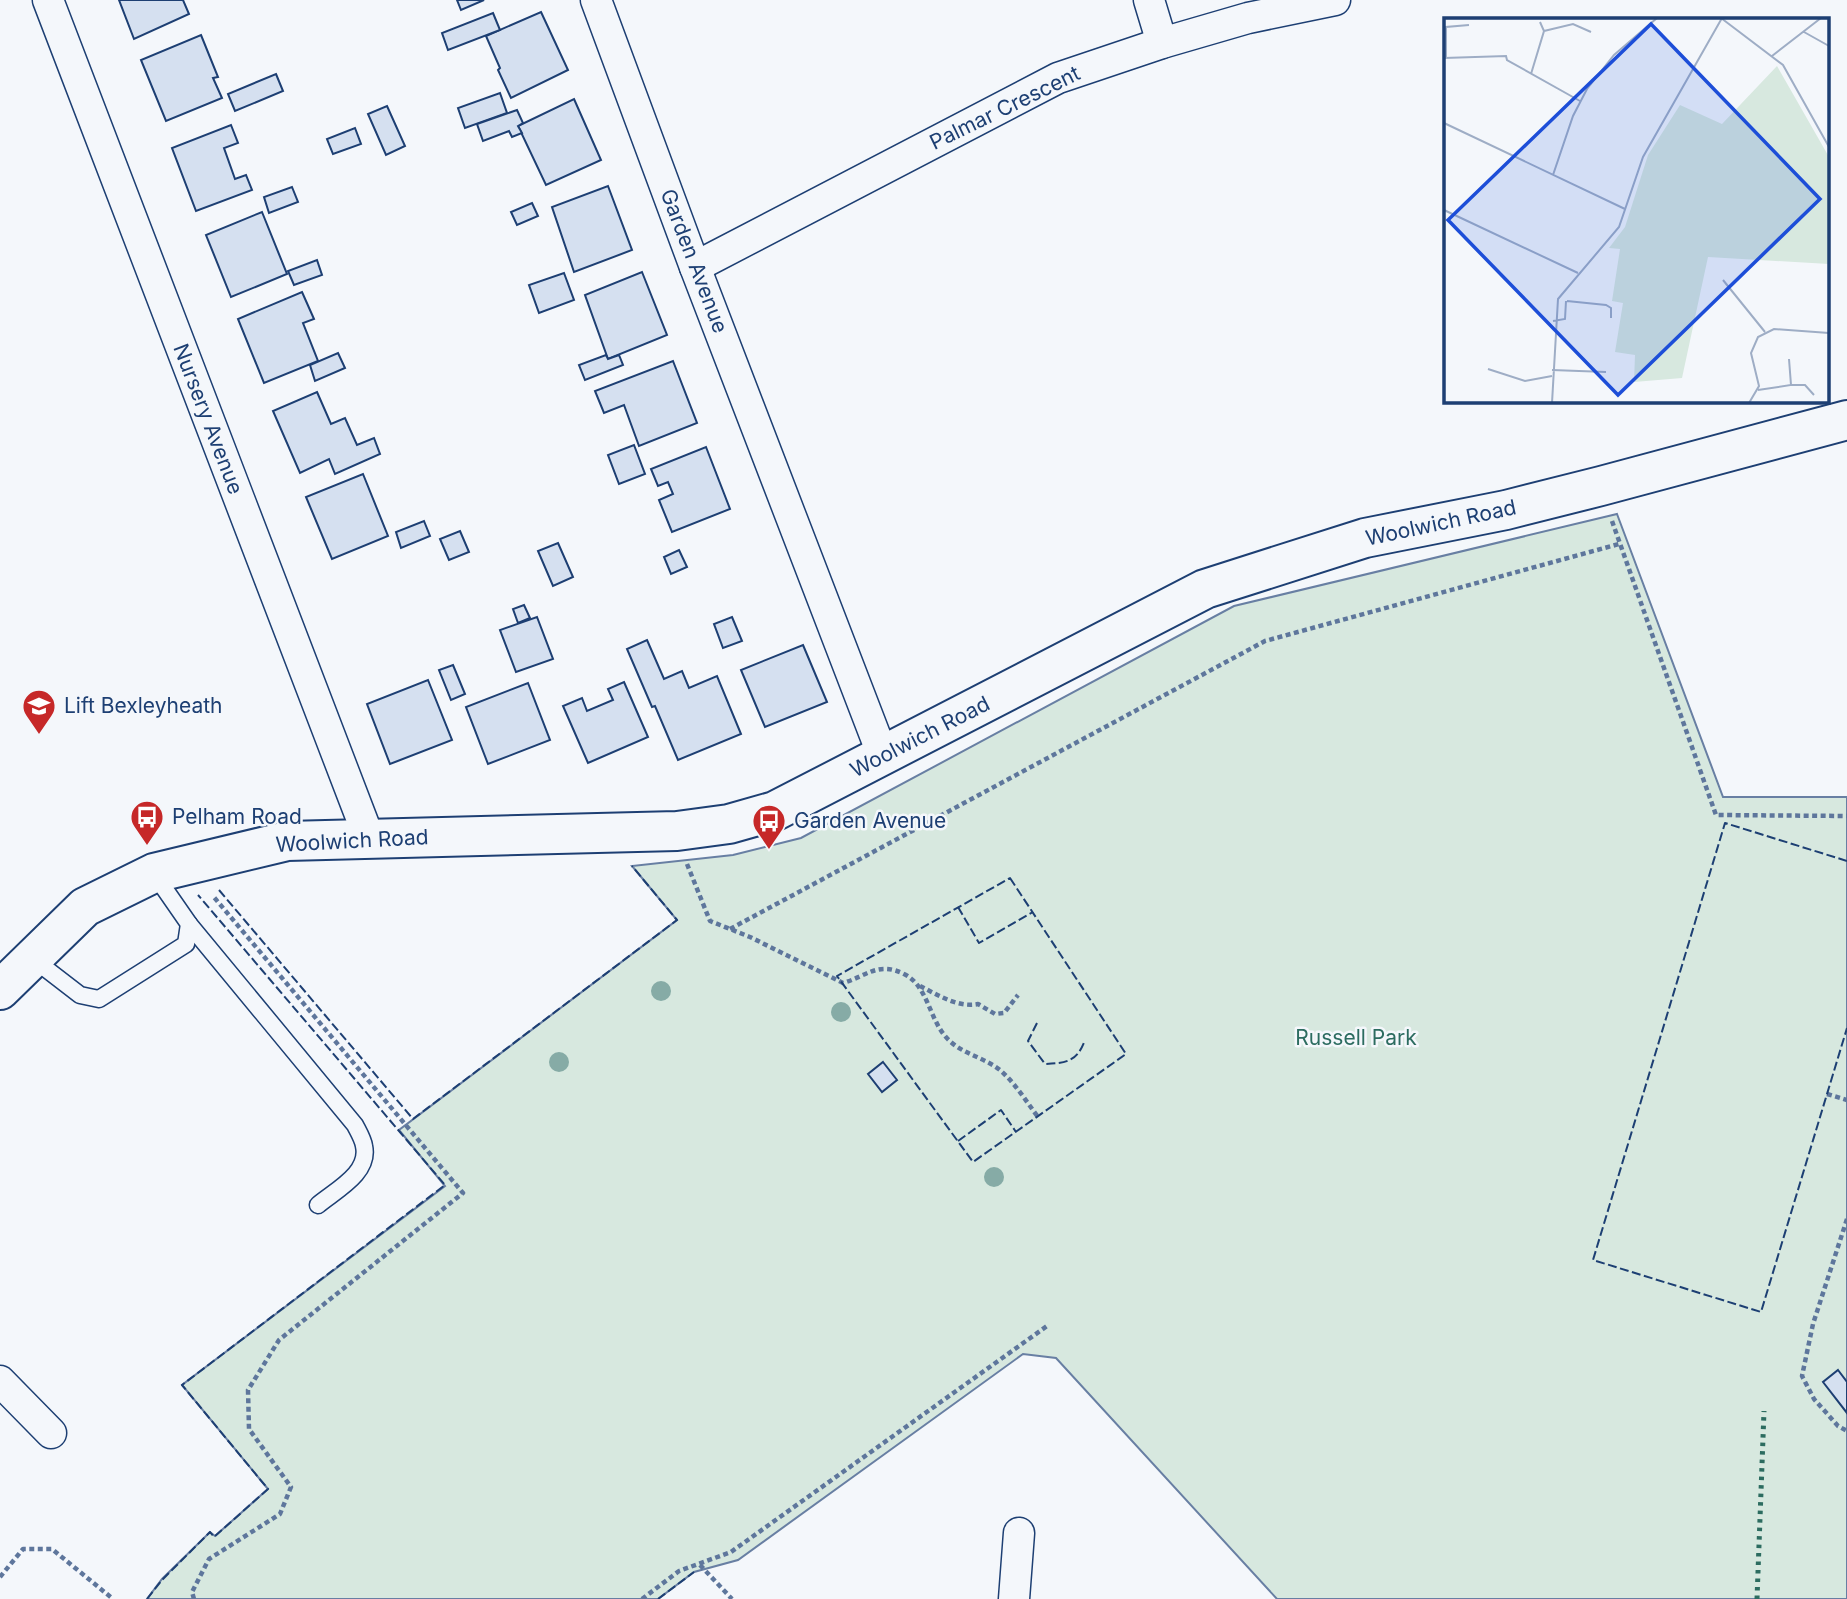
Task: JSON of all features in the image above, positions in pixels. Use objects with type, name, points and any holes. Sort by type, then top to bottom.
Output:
[{"type":"street","name":"Nursery Avenue","points":[[48,0],[369,838]]},
{"type":"street","name":"Garden Avenue","points":[[596,0],[695,267],[883,756]]},
{"type":"street","points":[[1149,0],[1162,43]]},
{"type":"street","name":"Palmar Crescent","points":[[695,267],[1058,78],[1248,18],[1335,0]]},
{"type":"street","name":"Woolwich Road","points":[[0,990],[85,907],[154,873],[287,841],[677,831],[729,824],[775,811],[1205,589],[1365,538],[1506,510],[1847,420]]},
{"type":"street","points":[[0,1381],[51,1433]]},
{"type":"street","points":[[1014,1599],[1019,1533]]},
{"type":"lane","points":[[154,873],[190,924],[355,1125],[364,1145],[364,1161],[357,1173],[318,1205]]},
{"type":"lane","points":[[32,958],[80,995],[99,999],[186,944],[190,924]]},
{"type":"path","points":[[1601,486],[1619,544],[1716,815],[1847,816]]},
{"type":"path","points":[[730,929],[1265,641],[1619,544]]},
{"type":"path","points":[[677,831],[685,860],[710,920],[843,983],[859,979],[874,968],[889,968],[906,974],[919,986],[944,998],[968,1006],[978,1004],[995,1014],[1004,1013],[1018,995]]},
{"type":"path","points":[[194,1599],[192,1592],[209,1559],[280,1514],[291,1487],[249,1429],[248,1390],[279,1340],[463,1193],[209,893],[201,861]]},
{"type":"path","points":[[919,986],[944,1035],[961,1051],[999,1070],[1038,1117]]},
{"type":"path","points":[[1827,1094],[1847,1100]]},
{"type":"path","points":[[1847,1219],[1813,1324],[1802,1376],[1814,1399],[1838,1426],[1847,1432]]},
{"type":"path","points":[[642,1599],[680,1571],[731,1552],[1047,1326]]},
{"type":"path","points":[[0,1577],[23,1549],[52,1549],[113,1599]]},
{"type":"path","points":[[700,1565],[732,1599]]},
{"type":"green space","name":"Russell Park","points":[[1617,514],[1723,797],[1847,797],[1847,1599],[1277,1599],[1056,1358],[1023,1354],[738,1560],[694,1572],[658,1599],[147,1599],[162,1579],[210,1532],[215,1536],[268,1489],[182,1385],[445,1186],[399,1130],[677,920],[632,866],[733,855],[801,838],[1234,606]]},
{"type":"building","points":[[119,0],[183,0],[189,14],[134,39]]},
{"type":"building","points":[[457,0],[484,0],[461,10]]},
{"type":"building","points":[[541,12],[568,70],[511,98],[486,36]]},
{"type":"building","points":[[493,13],[500,30],[448,50],[442,33]]},
{"type":"building","points":[[201,35],[218,77],[213,78],[222,98],[166,121],[141,60]]},
{"type":"building","points":[[276,74],[283,91],[235,111],[228,94]]},
{"type":"building","points":[[500,93],[507,113],[465,128],[458,108]]},
{"type":"building","points":[[574,99],[601,160],[546,185],[518,126]]},
{"type":"building","points":[[387,106],[405,146],[386,155],[368,114]]},
{"type":"building","points":[[517,110],[523,123],[518,126],[522,133],[512,137],[509,131],[483,141],[477,124]]},
{"type":"building","points":[[231,125],[238,143],[224,148],[235,179],[246,175],[252,190],[196,211],[172,148]]},
{"type":"building","points":[[355,128],[361,144],[333,154],[327,139]]},
{"type":"building","points":[[608,186],[632,250],[574,272],[552,207]]},
{"type":"building","points":[[292,187],[298,202],[269,213],[264,197]]},
{"type":"building","points":[[532,203],[538,216],[517,225],[511,212]]},
{"type":"building","points":[[262,212],[287,274],[231,297],[206,235]]},
{"type":"building","points":[[317,260],[322,275],[294,285],[288,271]]},
{"type":"building","points":[[642,272],[667,335],[608,359],[585,295]]},
{"type":"building","points":[[564,273],[574,300],[539,313],[529,285]]},
{"type":"building","points":[[302,292],[314,319],[303,323],[318,361],[264,383],[238,319]]},
{"type":"building","points":[[338,353],[345,368],[315,381],[310,365]]},
{"type":"building","points":[[606,355],[608,359],[619,355],[623,365],[585,380],[579,365]]},
{"type":"building","points":[[673,361],[697,423],[639,446],[624,405],[604,413],[595,391]]},
{"type":"building","points":[[317,392],[331,424],[345,418],[357,445],[374,438],[380,454],[335,474],[329,459],[300,473],[273,411]]},
{"type":"building","points":[[634,445],[645,474],[619,484],[608,455]]},
{"type":"building","points":[[706,447],[730,509],[672,532],[659,500],[673,494],[668,482],[658,486],[651,469]]},
{"type":"building","points":[[363,474],[388,536],[332,559],[306,497]]},
{"type":"building","points":[[424,521],[430,536],[401,548],[396,532]]},
{"type":"building","points":[[460,531],[469,552],[449,560],[440,539]]},
{"type":"building","points":[[558,543],[573,577],[553,586],[538,551]]},
{"type":"building","points":[[679,550],[687,567],[671,574],[664,557]]},
{"type":"building","points":[[524,605],[530,618],[518,623],[513,609]]},
{"type":"building","points":[[537,617],[553,659],[516,672],[500,630]]},
{"type":"building","points":[[732,617],[742,641],[723,648],[714,624]]},
{"type":"building","points":[[647,640],[664,679],[682,671],[689,688],[717,676],[741,734],[678,760],[627,649]]},
{"type":"building","points":[[803,645],[827,702],[765,727],[741,670]]},
{"type":"building","points":[[453,665],[465,694],[451,700],[439,670]]},
{"type":"building","points":[[428,680],[452,740],[390,764],[367,704]]},
{"type":"building","points":[[624,682],[648,737],[588,763],[563,706],[582,698],[587,711],[613,700],[608,689]]},
{"type":"building","points":[[528,683],[550,740],[488,764],[466,707]]},
{"type":"building","points":[[883,1062],[897,1080],[882,1092],[868,1074]]},
{"type":"building","points":[[1838,1370],[1847,1382],[1847,1413],[1823,1382]]},
{"type":"hedge","points":[[1757,1599],[1764,1411]]},
{"type":"fence","points":[[1847,861],[1725,823],[1593,1260],[1761,1312],[1847,1028]]},
{"type":"fence","points":[[219,890],[413,1119],[677,920],[632,866]]},
{"type":"fence","points":[[1010,878],[1126,1054],[973,1162],[837,976],[1010,878]]},
{"type":"fence","points":[[147,1599],[210,1532],[214,1537],[268,1489],[182,1385],[445,1185],[198,895]]},
{"type":"fence","points":[[958,907],[979,943],[1033,912]]},
{"type":"fence","points":[[1037,1023],[1028,1041],[1045,1064],[1070,1060],[1078,1053],[1085,1040]]},
{"type":"fence","points":[[958,1141],[1001,1110],[1016,1132]]},
{"type":"fence","points":[[658,1599],[694,1572]]},
{"type":"place","name":"Lift Bexleyheath","points":[[39,736]]},
{"type":"place","name":"Pelham Road","points":[[147,847]]},
{"type":"place","name":"Garden Avenue","points":[[769,851]]}]
